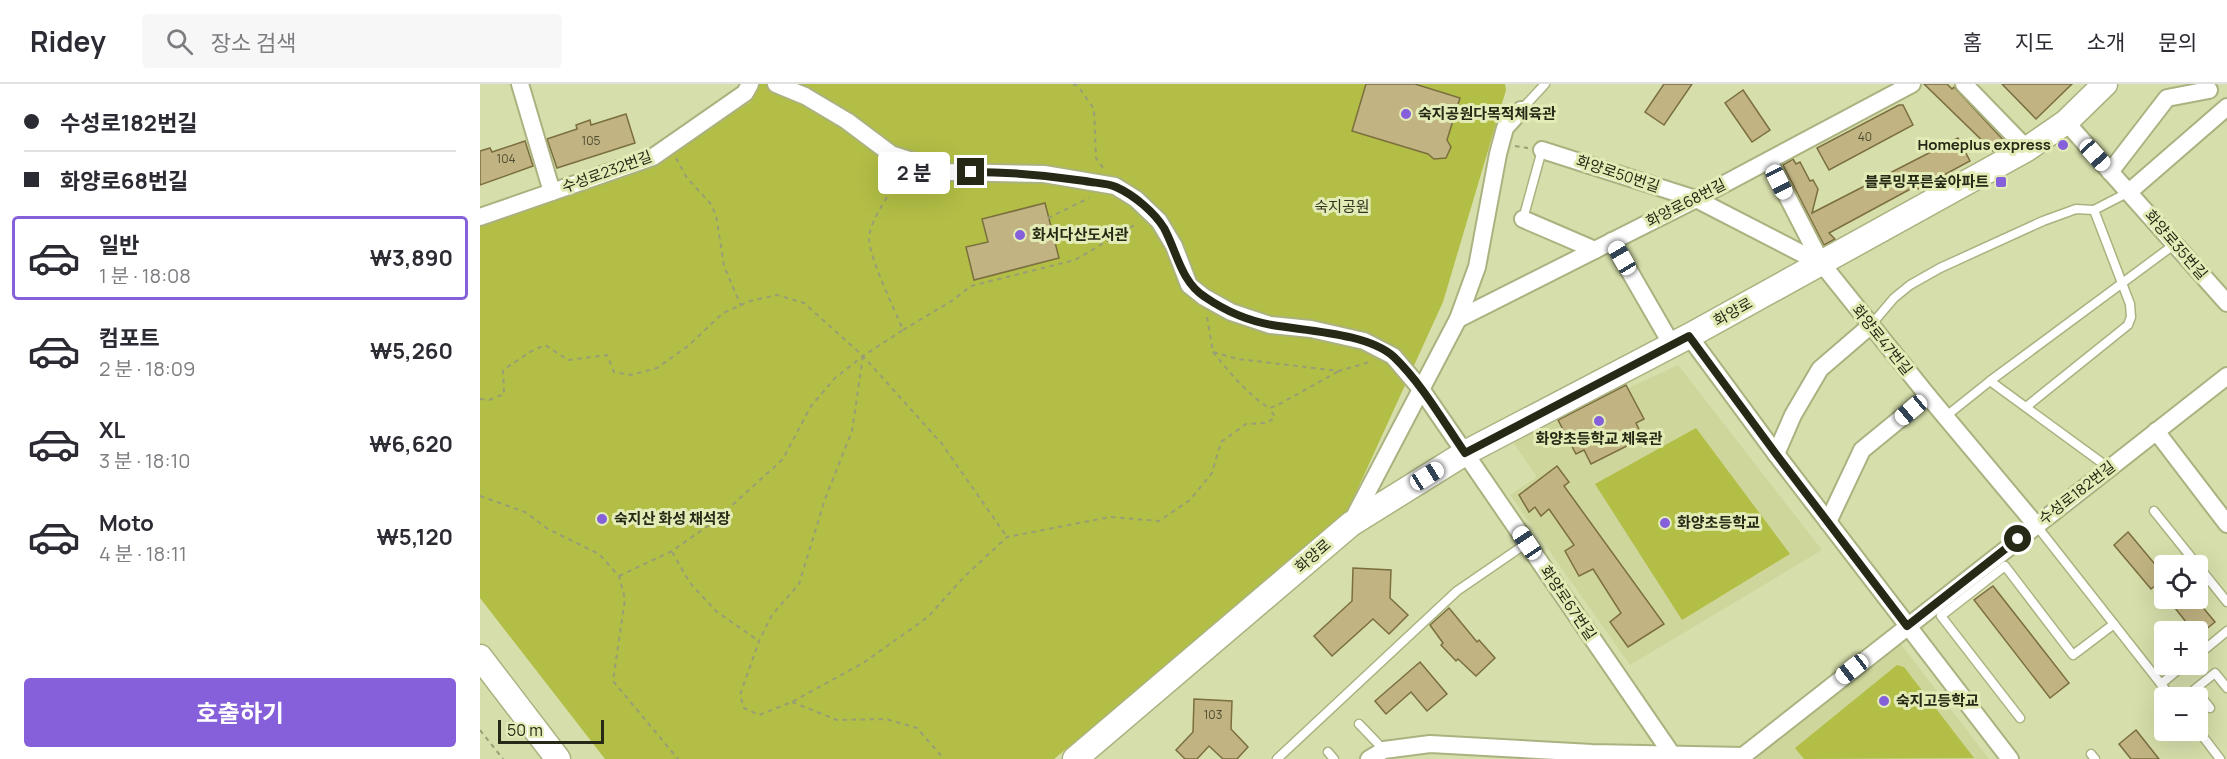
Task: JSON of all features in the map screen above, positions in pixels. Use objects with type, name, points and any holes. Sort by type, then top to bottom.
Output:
[{"type":"street","points":[[520,84],[552,192]]},
{"type":"street","name":"수성로232번길","points":[[480,217],[653,157],[746,93],[750,84]]},
{"type":"street","points":[[776,84],[805,96],[847,121],[891,154],[947,172],[1044,174],[1115,186],[1136,200],[1159,221],[1174,246],[1189,285],[1204,297],[1231,312],[1270,325],[1311,329],[1364,341],[1393,356],[1420,389],[1465,453]]},
{"type":"street","name":"화양로68번길","points":[[1458,319],[1696,199],[1912,84]]},
{"type":"street","points":[[1964,84],[2027,149]]},
{"type":"street","name":"화양로","points":[[1076,759],[1351,524],[1465,453],[1680,341],[2027,149],[2066,122],[2105,84]]},
{"type":"street","points":[[2110,172],[2167,98],[2205,87],[2227,106],[2129,192]]},
{"type":"street","points":[[1351,524],[1458,319],[1477,267],[1501,144],[1506,128],[1521,110]]},
{"type":"street","name":"화양로35번길","points":[[2066,122],[2225,298]]},
{"type":"street","name":"화양로50번길","points":[[1542,150],[1696,199],[1821,264]]},
{"type":"street","points":[[1768,161],[1821,264]]},
{"type":"street","points":[[1523,219],[1594,250]]},
{"type":"street","points":[[1612,241],[1680,341],[1776,454],[2010,759]]},
{"type":"street","name":"화양로47번길","points":[[1821,264],[1944,417],[2036,525]]},
{"type":"street","points":[[1776,454],[1793,415],[1820,369],[1870,326]]},
{"type":"street","name":"수성로182번길","points":[[1369,759],[1384,750],[1430,744],[1670,756],[1743,756],[2227,376]]},
{"type":"street","points":[[1828,522],[1862,450],[1928,396]]},
{"type":"street","points":[[2156,431],[2227,524]]},
{"type":"street","name":"화양로67번길","points":[[1465,453],[1670,756]]},
{"type":"street","points":[[480,657],[558,759]]},
{"type":"lane","points":[[1529,84],[1538,92]]},
{"type":"lane","points":[[1521,110],[1545,84]]},
{"type":"lane","points":[[1523,219],[1542,150]]},
{"type":"lane","points":[[1870,326],[1894,298],[1910,285],[1940,268],[2043,221],[2076,209],[2094,210],[2129,192]]},
{"type":"lane","points":[[2026,407],[2128,325],[2131,316],[2130,304],[2094,210]]},
{"type":"lane","points":[[1944,417],[2175,244]]},
{"type":"lane","points":[[1990,381],[2109,468]]},
{"type":"lane","points":[[2154,511],[2227,602]]},
{"type":"lane","points":[[2036,525],[2163,687]]},
{"type":"lane","points":[[1277,759],[1457,591],[1527,543]]},
{"type":"lane","points":[[2020,718],[1941,616],[2005,566],[2073,655],[2114,624]]},
{"type":"lane","points":[[2208,647],[2227,631]]},
{"type":"lane","points":[[2210,708],[2195,689],[2215,673],[2227,688]]},
{"type":"lane","points":[[2161,684],[2172,675]]},
{"type":"lane","points":[[1359,724],[1384,750]]},
{"type":"lane","points":[[2206,741],[2220,759]]},
{"type":"path","points":[[1048,218],[1115,186],[1096,158],[1094,109],[1078,86],[1073,84]]},
{"type":"path","points":[[1501,144],[1542,150]]},
{"type":"path","points":[[669,146],[687,178],[710,203],[716,215],[724,266],[741,306]]},
{"type":"path","points":[[903,330],[873,256],[869,237],[877,216],[911,161]]},
{"type":"path","points":[[619,576],[672,551],[715,521],[783,459],[811,406],[835,378],[863,356],[953,300],[971,286],[1075,260],[1152,214]]},
{"type":"path","points":[[480,399],[489,400],[504,394],[503,370],[545,345],[568,360],[607,355],[614,372],[631,375],[657,368],[688,346],[723,314],[777,295],[804,303],[863,356],[942,444],[1007,537]]},
{"type":"path","points":[[863,356],[852,431],[825,499],[799,584],[772,615],[759,641],[740,695],[744,708],[759,715],[792,702],[863,663],[928,617],[963,578],[1007,537],[1110,518],[1159,520],[1190,500],[1212,473],[1221,442],[1246,424],[1267,423],[1275,417],[1269,408],[1258,401],[1232,376],[1213,352],[1204,297]]},
{"type":"path","points":[[1213,352],[1238,359],[1339,371]]},
{"type":"path","points":[[1269,408],[1339,371],[1393,356]]},
{"type":"path","points":[[480,496],[525,512],[549,529],[599,554],[619,576],[625,599],[613,681],[678,759]]},
{"type":"path","points":[[672,551],[690,583],[717,612],[759,641]]},
{"type":"path","points":[[792,702],[837,720],[886,719],[917,728],[944,759]]},
{"type":"path","points":[[480,730],[503,759]]},
{"type":"shaded area","name":"화양초등학교","points":[[1678,365],[1822,550],[1630,665],[1510,495],[1537,477],[1513,442]]},
{"type":"shaded area","name":"숙지고등학교","points":[[1900,643],[1989,759],[1747,759]]},
{"type":"green space","name":"숙지공원","points":[[760,84],[1505,84],[1506,90],[1443,302],[1343,521],[1054,759],[605,759],[480,598],[480,224],[657,162],[750,102]]},
{"type":"green space","points":[[1696,428],[1790,554],[1682,620],[1595,484]]},
{"type":"green space","name":"숙지고등학교","points":[[1897,665],[1904,667],[1974,758],[1804,759],[1795,748]]},
{"type":"building","name":"숙지공원다목적체육관","points":[[1366,84],[1415,84],[1460,98],[1447,140],[1451,147],[1446,158],[1434,159],[1428,154],[1352,131]]},
{"type":"building","points":[[1664,84],[1692,84],[1664,125],[1645,112]]},
{"type":"building","points":[[1924,84],[1947,84],[1952,89],[1954,87],[2007,144],[1993,151]]},
{"type":"building","points":[[2002,84],[2072,84],[2036,119]]},
{"type":"building","points":[[1743,90],[1770,130],[1752,142],[1725,103]]},
{"type":"building","points":[[1903,105],[1913,125],[1829,170],[1817,148]]},
{"type":"building","points":[[626,114],[635,143],[557,168],[547,139],[577,129],[576,125],[590,120],[591,125]]},
{"type":"building","points":[[1958,138],[1970,161],[1918,189],[1916,186],[1829,233],[1835,239],[1824,245],[1783,165],[1793,159],[1796,164],[1800,162],[1810,181],[1813,180],[1818,189],[1812,213]]},
{"type":"building","points":[[525,141],[533,166],[480,185],[480,151],[490,148],[492,152]]},
{"type":"building","name":"화서다산도서관","points":[[1045,203],[1059,258],[974,280],[966,247],[988,242],[982,219]]},
{"type":"building","name":"화양초등학교 체육관","points":[[1626,385],[1644,419],[1636,423],[1643,438],[1591,464],[1584,450],[1576,454],[1558,420]]},
{"type":"building","points":[[1557,466],[1569,482],[1564,486],[1664,624],[1628,647],[1610,622],[1621,613],[1593,569],[1579,576],[1565,551],[1574,545],[1549,509],[1541,516],[1535,507],[1529,512],[1519,495]]},
{"type":"building","points":[[2128,532],[2154,563],[2154,587],[2151,589],[2114,545]]},
{"type":"building","points":[[1353,568],[1391,570],[1390,598],[1408,615],[1389,634],[1373,619],[1332,656],[1314,636],[1352,601]]},
{"type":"building","points":[[1993,586],[2069,683],[2050,698],[1974,600]]},
{"type":"building","points":[[1449,608],[1477,642],[1479,640],[1495,658],[1476,676],[1458,659],[1456,661],[1441,645],[1443,643],[1430,625]]},
{"type":"building","points":[[2176,609],[2204,609],[2215,622],[2208,628],[2208,621],[2185,621]]},
{"type":"building","points":[[1420,662],[1447,694],[1427,711],[1411,692],[1386,714],[1375,701]]},
{"type":"building","points":[[1194,699],[1232,701],[1231,729],[1248,747],[1237,759],[1223,759],[1209,746],[1197,759],[1185,759],[1176,750],[1193,732]]},
{"type":"building","points":[[2136,730],[2159,759],[2131,759],[2119,744]]},
{"type":"place","name":"숙지공원다목적체육관","points":[[1406,114]]},
{"type":"place","name":"Homeplus express","points":[[2063,145]]},
{"type":"place","name":"블루밍푸른숲아파트","points":[[2001,182]]},
{"type":"place","name":"화서다산도서관","points":[[1020,235]]},
{"type":"place","name":"화양초등학교 체육관","points":[[1599,421]]},
{"type":"place","name":"숙지산 화성 채석장","points":[[602,519]]},
{"type":"place","name":"화양초등학교","points":[[1665,523]]},
{"type":"place","name":"숙지고등학교","points":[[1884,701]]},
{"type":"route","points":[[971,172],[1044,174],[1115,186],[1136,200],[1159,221],[1174,246],[1189,285],[1204,297],[1231,312],[1270,325],[1311,329],[1364,341],[1393,356],[1420,389],[1465,453],[1689,336],[1907,626],[2018,539]]}]
